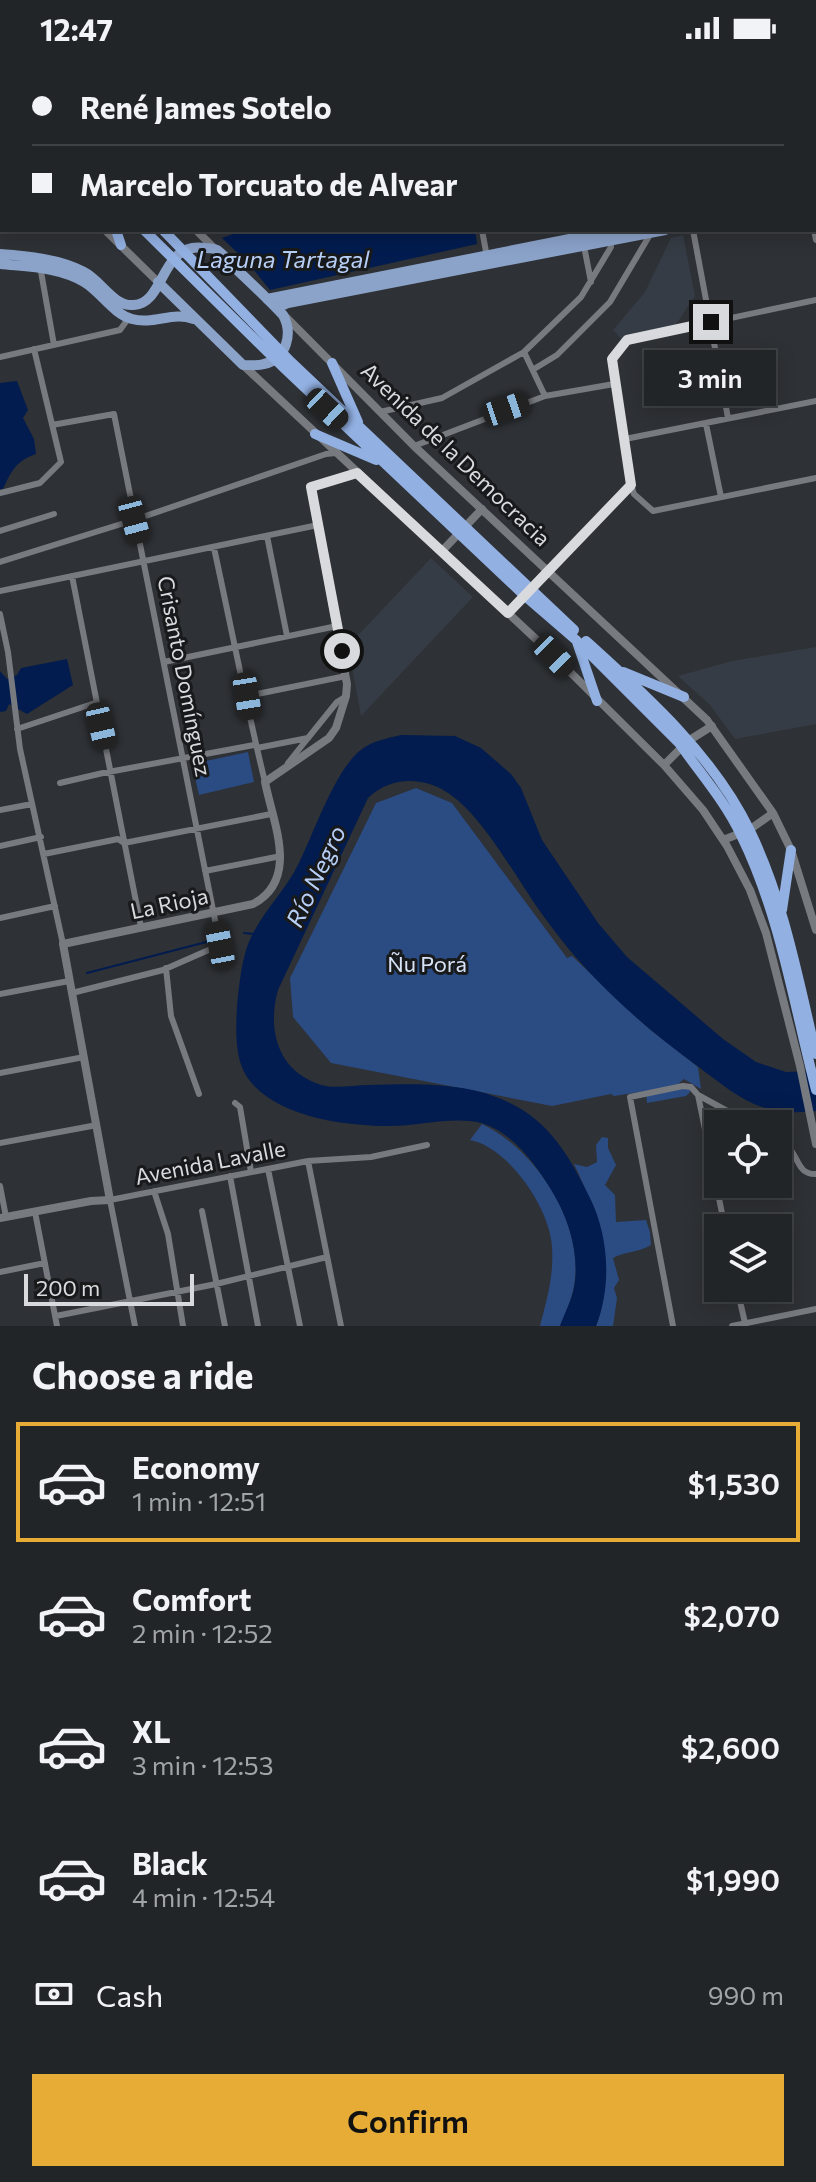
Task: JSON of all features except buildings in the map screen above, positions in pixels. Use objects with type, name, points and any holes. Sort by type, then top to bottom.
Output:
[{"type":"highway","points":[[117,232],[121,245]]},
{"type":"highway","points":[[146,232],[360,428],[461,530],[685,744]]},
{"type":"highway","points":[[165,232],[279,356],[391,469],[461,530]]},
{"type":"highway","points":[[332,363],[360,428]]},
{"type":"highway","points":[[315,434],[391,469]]},
{"type":"highway","points":[[528,593],[617,669],[685,744],[745,832],[781,912],[808,1061]]},
{"type":"highway","points":[[576,640],[597,701]]},
{"type":"highway","points":[[617,669],[684,697]]},
{"type":"highway","points":[[745,832],[768,905],[816,1090]]},
{"type":"highway","points":[[781,912],[791,850]]},
{"type":"main road","points":[[280,312],[288,303],[598,235],[656,232]]},
{"type":"main road","points":[[267,299],[487,259],[584,246],[598,235]]},
{"type":"main road","points":[[0,254],[86,273],[116,299],[134,305],[150,296],[158,282],[173,260],[184,251],[200,247],[216,250],[280,312],[289,329],[279,356],[264,364],[243,365],[158,282]]},
{"type":"main road","points":[[0,264],[40,263],[83,281],[128,319],[142,321],[186,316],[195,320]]},
{"type":"street","points":[[107,232],[158,282]]},
{"type":"street","points":[[198,232],[216,250]]},
{"type":"street","points":[[482,232],[487,259]]},
{"type":"street","points":[[693,232],[728,418]]},
{"type":"street","points":[[534,369],[557,355],[610,302],[651,233]]},
{"type":"street","points":[[380,412],[442,398],[524,352],[581,297],[611,247],[613,235]]},
{"type":"street","points":[[584,246],[591,282]]},
{"type":"street","points":[[40,263],[54,345]]},
{"type":"street","points":[[816,300],[627,340],[612,359],[631,485],[634,494],[653,511],[816,478]]},
{"type":"street","name":"Avenida de la Democracia","points":[[280,312],[414,446],[712,726],[773,813],[791,850],[816,930]]},
{"type":"street","points":[[0,357],[120,330],[128,319]]},
{"type":"street","points":[[0,493],[40,483],[61,462],[34,349]]},
{"type":"street","points":[[524,352],[545,396]]},
{"type":"street","points":[[243,365],[508,613],[664,765],[703,810],[750,890],[766,933],[808,1061],[816,1144]]},
{"type":"street","points":[[414,446],[545,396],[614,384]]},
{"type":"street","points":[[625,439],[816,401]]},
{"type":"street","name":"Crisanto Domínguez","points":[[52,425],[114,414],[145,561],[220,945],[166,968]]},
{"type":"street","points":[[706,424],[721,497]]},
{"type":"street","points":[[0,562],[336,453]]},
{"type":"street","points":[[265,782],[329,738],[336,728],[346,696],[346,676],[311,487],[357,473]]},
{"type":"street","points":[[508,613],[631,485]]},
{"type":"street","points":[[442,551],[482,509]]},
{"type":"street","points":[[0,531],[54,514]]},
{"type":"street","points":[[0,591],[318,525]]},
{"type":"street","points":[[267,536],[287,636]]},
{"type":"street","points":[[205,871],[281,856],[214,548]]},
{"type":"street","points":[[72,576],[141,927]]},
{"type":"street","points":[[0,614],[17,729],[63,944],[135,1326]]},
{"type":"street","points":[[164,662],[337,626]]},
{"type":"street","points":[[0,653],[8,652]]},
{"type":"street","points":[[247,696],[346,676]]},
{"type":"street","points":[[284,768],[337,702],[346,696]]},
{"type":"street","points":[[17,729],[95,703]]},
{"type":"street","points":[[664,765],[685,744],[712,726]]},
{"type":"street","points":[[60,783],[308,738]]},
{"type":"street","points":[[0,810],[32,804]]},
{"type":"street","points":[[723,840],[745,832],[773,813]]},
{"type":"street","points":[[44,854],[118,839],[124,843],[271,814]]},
{"type":"street","points":[[0,846],[41,837]]},
{"type":"street","name":"La Rioja","points":[[63,944],[253,904],[275,885],[281,856]]},
{"type":"street","points":[[0,918],[55,906]]},
{"type":"street","points":[[72,993],[166,968],[171,1016],[199,1094]]},
{"type":"street","points":[[0,994],[69,981]]},
{"type":"street","points":[[0,1073],[84,1057]]},
{"type":"street","points":[[673,1326],[630,1097],[691,1087],[698,1095],[725,1110]]},
{"type":"street","points":[[698,1095],[722,1214]]},
{"type":"street","points":[[238,1105],[251,1172]]},
{"type":"street","points":[[0,1143],[97,1125]]},
{"type":"street","name":"Avenida Lavalle","points":[[3,1218],[308,1161],[371,1157],[427,1145]]},
{"type":"street","points":[[792,1150],[802,1171],[816,1174]]},
{"type":"street","points":[[308,1161],[341,1326]]},
{"type":"street","points":[[268,1169],[300,1326]]},
{"type":"street","points":[[230,1176],[258,1326]]},
{"type":"street","points":[[0,1186],[3,1218]]},
{"type":"street","points":[[154,1191],[168,1234],[183,1326]]},
{"type":"street","points":[[202,1211],[225,1326]]},
{"type":"street","points":[[35,1212],[57,1326]]},
{"type":"street","points":[[56,1316],[216,1284],[327,1257]]},
{"type":"street","points":[[0,1272],[45,1263]]},
{"type":"street","points":[[740,1302],[745,1323]]},
{"type":"street","points":[[732,1326],[816,1309]]},
{"type":"shaded area","points":[[683,235],[695,296],[675,326],[631,335],[623,341],[613,330],[645,292],[671,238]]},
{"type":"shaded area","points":[[431,558],[473,597],[361,716],[348,646]]},
{"type":"shaded area","points":[[816,647],[816,724],[735,739],[710,705],[678,676],[732,661]]},
{"type":"green space","points":[[248,752],[254,782],[199,795],[192,764]]},
{"type":"green space","name":"Ñu Porá","points":[[416,788],[452,803],[567,958],[572,956],[647,1027],[698,1067],[701,1089],[684,1079],[679,1083],[691,1091],[686,1096],[647,1103],[646,1091],[611,1094],[552,1106],[331,1063],[293,1017],[290,978],[376,803]]},
{"type":"green space","points":[[482,1124],[522,1152],[554,1194],[565,1217],[573,1242],[576,1267],[573,1291],[560,1326],[540,1326],[552,1267],[552,1247],[544,1215],[512,1167],[499,1154],[470,1140]]},
{"type":"green space","points":[[602,1137],[608,1138],[608,1148],[616,1165],[605,1185],[615,1195],[616,1222],[646,1220],[651,1245],[613,1258],[619,1280],[614,1288],[617,1298],[613,1326],[596,1326],[602,1306],[605,1264],[591,1203],[574,1164],[587,1167],[597,1162],[596,1145]]},
{"type":"water","name":"Laguna Tartagal","points":[[238,232],[475,232],[477,244],[270,290],[222,238]]},
{"type":"water","points":[[17,381],[28,410],[23,418],[34,439],[36,454],[19,463],[3,489],[0,489],[0,383]]},
{"type":"water","points":[[67,659],[73,685],[27,714],[9,704],[6,711],[0,712],[0,671],[7,679],[17,675],[21,668]]},
{"type":"water","name":"Río Negro","points":[[401,735],[455,736],[481,748],[511,774],[521,788],[542,840],[598,923],[627,957],[723,1039],[756,1062],[786,1072],[816,1071],[816,1111],[775,1110],[738,1095],[657,1035],[599,982],[547,921],[477,820],[451,795],[430,784],[408,781],[387,786],[368,798],[278,990],[274,1019],[279,1047],[294,1070],[321,1085],[449,1086],[496,1097],[541,1124],[572,1164],[601,1227],[606,1278],[596,1326],[560,1326],[575,1280],[575,1254],[569,1228],[540,1172],[504,1134],[493,1127],[470,1121],[372,1126],[312,1116],[274,1102],[259,1091],[247,1077],[240,1061],[237,1006],[247,947],[264,915],[298,865],[343,771],[362,749]]},
{"type":"waterway","points":[[244,933],[254,934]]},
{"type":"waterway","points":[[87,973],[214,940]]},
{"type":"route","points":[[342,651],[311,487],[357,473],[508,613],[631,485],[614,384],[612,359],[618,349],[627,340],[711,322]]}]
